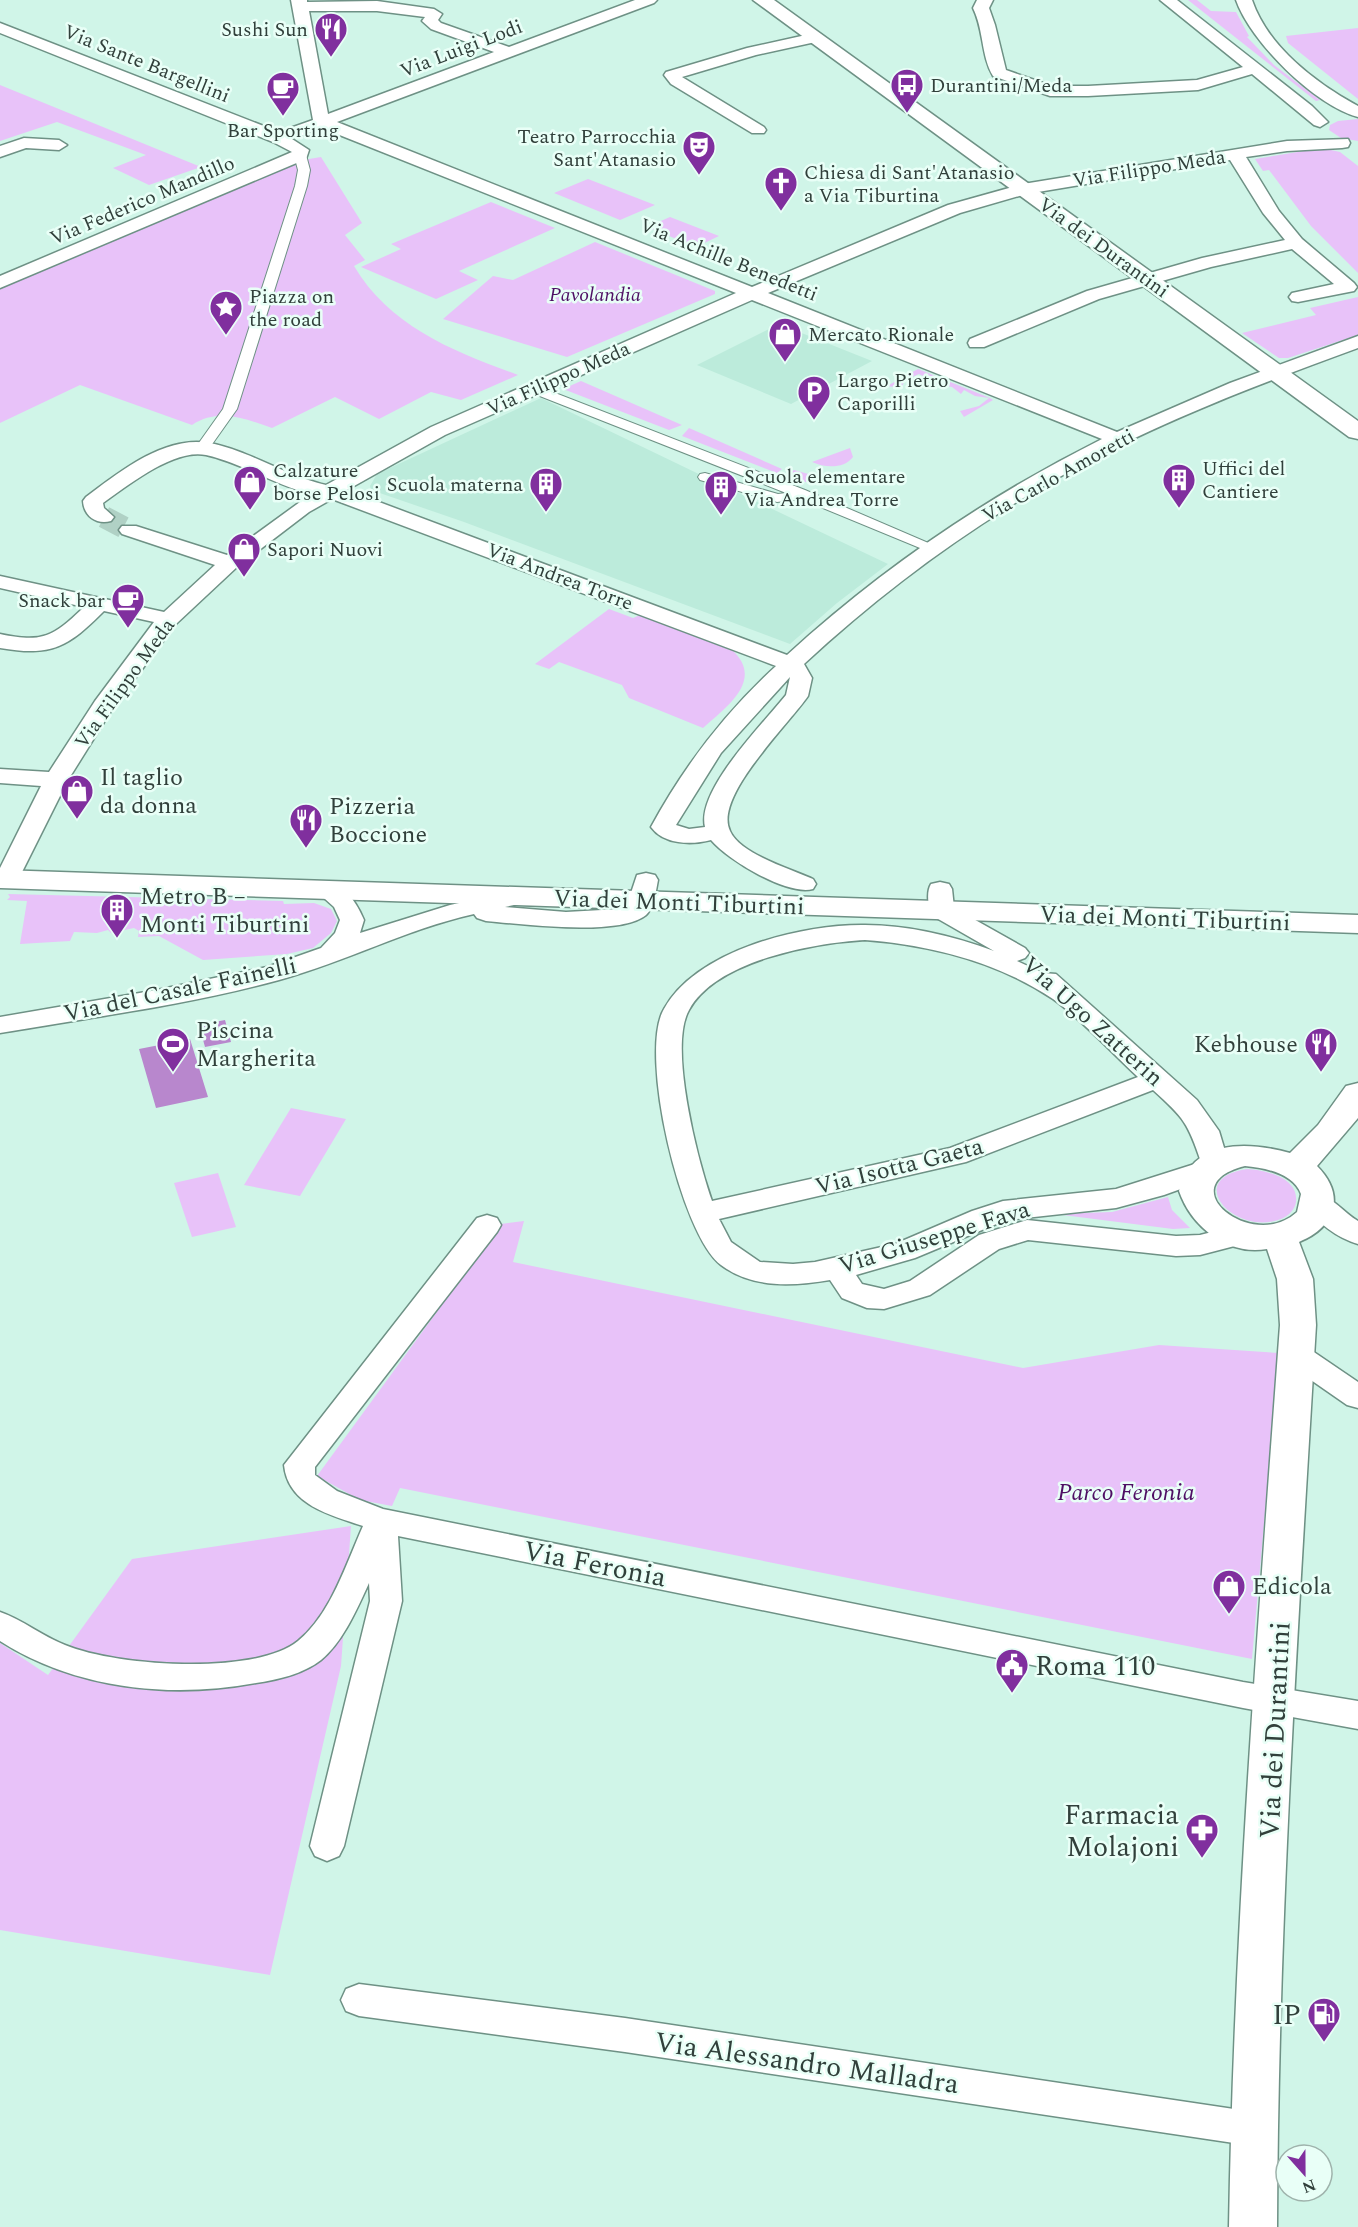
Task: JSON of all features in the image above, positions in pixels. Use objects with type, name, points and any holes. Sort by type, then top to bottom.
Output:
[{"type":"street","points":[[299,2],[320,0]]},
{"type":"street","points":[[383,0],[429,5],[436,10],[430,21],[436,26],[508,52]]},
{"type":"street","points":[[598,0],[624,9]]},
{"type":"street","name":"Via Luigi Lodi","points":[[279,138],[649,0]]},
{"type":"street","name":"Via dei Durantini","points":[[762,0],[1358,432]]},
{"type":"street","points":[[985,0],[981,8],[990,24],[993,62],[999,73],[1050,91],[1198,85],[1255,68]]},
{"type":"street","points":[[1168,0],[1255,68],[1319,125],[1323,135],[1352,146]]},
{"type":"street","points":[[1244,0],[1252,21],[1276,52],[1358,114]]},
{"type":"street","points":[[299,2],[377,6],[434,14]]},
{"type":"street","points":[[299,2],[322,122]]},
{"type":"street","name":"Via Sante Bargellini","points":[[0,28],[279,138],[297,146],[301,150],[300,155]]},
{"type":"street","points":[[758,130],[677,81],[672,75],[729,57],[815,38]]},
{"type":"street","name":"Via Filippo Meda","points":[[1287,146],[1335,116],[1358,114]]},
{"type":"street","name":"Via Achille Benedetti","points":[[322,122],[1118,439]]},
{"type":"street","points":[[0,152],[24,143],[59,145]]},
{"type":"street","name":"Via Filippo Meda","points":[[5,870],[56,780],[103,706],[168,620],[230,563],[327,491],[438,431],[532,388],[935,216],[1023,189],[1287,146],[1352,146]]},
{"type":"street","points":[[1235,154],[1272,213],[1296,243],[1348,287],[1298,297]]},
{"type":"street","points":[[104,517],[94,510],[93,501],[123,479],[172,452],[203,447],[230,409],[301,186],[304,170],[300,155]]},
{"type":"street","name":"Via Federico Mandillo","points":[[0,283],[300,155]]},
{"type":"street","points":[[977,343],[1082,299],[1146,278],[1296,243]]},
{"type":"street","name":"Via Carlo Amoretti","points":[[717,831],[688,838],[676,835],[663,827],[682,790],[711,748],[790,664],[856,607],[982,517],[1118,439],[1276,372],[1358,342]]},
{"type":"street","points":[[532,388],[800,493],[925,546]]},
{"type":"street","name":"Via Andrea Torre","points":[[203,447],[311,488],[327,491],[515,558],[790,664]]},
{"type":"street","points":[[705,477],[777,498],[800,493]]},
{"type":"street","points":[[129,530],[230,563]]},
{"type":"street","points":[[0,582],[168,620]]},
{"type":"street","points":[[0,641],[29,647],[62,640],[100,603]]},
{"type":"street","points":[[790,664],[800,671],[802,678],[797,696],[729,783],[716,809],[717,831],[745,856],[804,884]]},
{"type":"street","points":[[0,776],[56,780]]},
{"type":"street","name":"Via dei Monti Tiburtini","points":[[5,870],[327,890],[519,897],[804,884],[941,900],[1358,924]]},
{"type":"street","name":"Via dei Monti Tiburtini","points":[[5,870],[941,900],[1358,904]]},
{"type":"street","points":[[327,890],[345,903],[352,920],[347,936],[330,952]]},
{"type":"street","points":[[426,894],[459,910],[610,919],[633,914],[644,891]]},
{"type":"street","name":"Via del Casale Fainelli","points":[[0,1025],[157,998],[263,976],[296,967],[330,952],[459,910],[519,897]]},
{"type":"street","name":"Via Ugo Zatterin","points":[[941,900],[1009,948],[1158,1079],[1196,1117],[1205,1131],[1209,1166]]},
{"type":"street","name":"Via Giuseppe Fava","points":[[1059,992],[985,954],[940,941],[894,934],[851,933],[798,940],[764,949],[723,968],[688,994],[674,1012],[671,1024],[670,1056],[677,1122],[692,1183],[717,1244],[730,1257],[747,1267],[768,1273],[795,1275],[906,1251],[963,1225],[1000,1212],[1045,1204],[1116,1198],[1163,1186],[1209,1166]]},
{"type":"street","name":"Via Isotta Gaeta","points":[[703,1213],[956,1156],[1158,1079]]},
{"type":"street","points":[[1295,1166],[1308,1157],[1330,1134],[1358,1094]]},
{"type":"street","points":[[1240,1235],[1216,1224],[1200,1206],[1195,1191],[1209,1166],[1236,1156],[1256,1155],[1277,1158],[1295,1166],[1315,1189],[1318,1203],[1335,1220],[1358,1234]]},
{"type":"street","points":[[837,1267],[852,1291],[867,1298],[884,1299],[920,1288],[989,1242],[1027,1230],[1176,1246],[1211,1244],[1240,1235],[1280,1236],[1310,1221],[1318,1203]]},
{"type":"street","name":"Via Feronia","points":[[487,1225],[299,1465],[300,1478],[309,1488],[329,1501],[381,1520],[1273,1700],[1358,1715]]},
{"type":"street","name":"Via dei Durantini","points":[[1253,2227],[1254,2129],[1273,1700],[1289,1491],[1294,1354],[1298,1325],[1297,1291],[1292,1267],[1280,1236]]},
{"type":"street","points":[[1294,1354],[1358,1397]]},
{"type":"street","points":[[0,1625],[19,1639],[69,1661],[114,1673],[189,1678],[266,1667],[309,1651],[322,1638],[346,1595],[381,1520]]},
{"type":"street","points":[[327,1846],[386,1601],[381,1520]]},
{"type":"street","name":"Via Alessandro Malladra","points":[[358,2000],[637,2037],[1254,2129]]},
{"type":"shaded area","name":"Mercato Rionale","points":[[779,324],[872,361],[791,404],[697,365]]},
{"type":"shaded area","points":[[541,398],[888,564],[837,603],[790,644],[464,522],[371,490],[370,486],[377,474]]},
{"type":"shaded area","name":"Piscina Margherita","points":[[225,1020],[231,1042],[205,1047],[199,1025]]},
{"type":"shaded area","name":"Piscina Margherita","points":[[190,1039],[208,1097],[156,1108],[139,1049]]},
{"type":"green space","points":[[1188,0],[1197,0],[1211,11],[1236,12],[1249,36],[1247,37],[1274,65],[1320,100],[1316,101]]},
{"type":"green space","points":[[1358,28],[1358,99],[1288,43],[1286,36]]},
{"type":"green space","points":[[0,85],[201,167],[149,185],[113,168],[146,155],[57,122],[0,141]]},
{"type":"green space","points":[[1358,119],[1358,141],[1341,138],[1329,130],[1330,125],[1338,121]]},
{"type":"green space","points":[[1322,148],[1340,152],[1358,166],[1358,273],[1311,226],[1269,170],[1263,171],[1255,159]]},
{"type":"green space","points":[[321,157],[362,223],[345,235],[365,260],[354,266],[386,306],[426,335],[471,357],[518,375],[461,400],[431,392],[379,419],[335,397],[272,428],[231,416],[212,417],[192,425],[80,385],[0,423],[0,288],[291,162]]},
{"type":"green space","points":[[588,179],[655,205],[620,220],[554,193]]},
{"type":"green space","points":[[491,202],[555,228],[459,271],[478,280],[436,299],[361,267],[401,249],[391,244]]},
{"type":"green space","points":[[670,217],[719,236],[696,247],[647,227]]},
{"type":"green space","name":"Pavolandia","points":[[595,242],[715,291],[715,294],[567,357],[443,319],[493,276],[513,280]]},
{"type":"green space","points":[[1358,297],[1358,335],[1288,358],[1279,358],[1242,333],[1316,315],[1310,308]]},
{"type":"green space","points":[[918,369],[990,398],[993,400],[964,417],[960,411],[979,406],[989,398],[975,396],[964,390],[961,394],[952,387],[934,384],[940,381],[931,376],[925,377],[919,374],[905,380],[901,388],[887,386]]},
{"type":"green space","points":[[581,381],[682,425],[669,430],[563,389]]},
{"type":"green space","points":[[689,428],[782,469],[777,473],[682,436]]},
{"type":"green space","points":[[850,448],[853,457],[845,464],[828,466],[812,462]]},
{"type":"green space","points":[[794,470],[823,478],[860,477],[841,483],[822,484],[803,482],[784,476]]},
{"type":"green space","points":[[609,609],[633,618],[640,615],[731,649],[741,660],[745,671],[744,682],[739,692],[703,728],[629,698],[622,685],[559,662],[549,669],[535,664]]},
{"type":"green space","points":[[8,894],[283,901],[284,904],[314,903],[331,909],[337,921],[331,933],[313,948],[287,954],[203,960],[159,936],[138,937],[139,931],[134,928],[111,933],[108,930],[97,933],[74,932],[70,941],[20,944],[27,901],[7,900],[10,897]]},
{"type":"green space","points":[[291,1108],[346,1119],[300,1196],[244,1185]]},
{"type":"green space","points":[[1247,1169],[1279,1176],[1292,1186],[1296,1202],[1291,1212],[1281,1219],[1264,1222],[1247,1220],[1233,1214],[1222,1204],[1217,1194],[1218,1184],[1228,1175]]},
{"type":"green space","points":[[218,1173],[236,1227],[192,1237],[174,1183]]},
{"type":"green space","points":[[1168,1197],[1172,1210],[1190,1228],[1173,1229],[1055,1214],[1112,1212]]},
{"type":"green space","name":"Parco Feronia","points":[[524,1221],[513,1262],[1023,1368],[1159,1345],[1279,1353],[1252,1659],[400,1488],[392,1506],[360,1500],[317,1476],[501,1224]]},
{"type":"green space","points":[[351,1526],[341,1666],[270,1975],[0,1930],[0,1643],[48,1675],[132,1559]]},
{"type":"tunnel","points":[[104,517],[129,530]]},
{"type":"place","name":"Sushi Sun","points":[[331,58]]},
{"type":"place","name":"Durantini/Meda","points":[[907,114]]},
{"type":"place","name":"Bar Sporting","points":[[283,117]]},
{"type":"place","name":"Teatro Parrocchia Sant'Atanasio","points":[[699,176]]},
{"type":"place","name":"Chiesa di Sant'Atanasio a Via Tiburtina","points":[[781,212]]},
{"type":"place","name":"Piazza on the road","points":[[226,336]]},
{"type":"place","name":"Mercato Rionale","points":[[785,363]]},
{"type":"place","name":"Largo Pietro Caporilli","points":[[814,421]]},
{"type":"place","name":"Uffici del Cantiere","points":[[1179,509]]},
{"type":"place","name":"Calzature borse Pelosi","points":[[250,511]]},
{"type":"place","name":"Scuola materna","points":[[546,513]]},
{"type":"place","name":"Scuola elementare Via Andrea Torre","points":[[721,516]]},
{"type":"place","name":"Sapori Nuovi","points":[[244,578]]},
{"type":"place","name":"Snack bar","points":[[128,629]]},
{"type":"place","name":"Il taglio da donna","points":[[77,820]]},
{"type":"place","name":"Pizzeria Boccione","points":[[306,849]]},
{"type":"place","name":"Metro B – Monti Tiburtini","points":[[117,939]]},
{"type":"place","name":"Piscina Margherita","points":[[173,1073]]},
{"type":"place","name":"Kebhouse","points":[[1321,1073]]},
{"type":"place","name":"Edicola","points":[[1229,1615]]},
{"type":"place","name":"Roma 110","points":[[1012,1694]]},
{"type":"place","name":"Farmacia Molajoni","points":[[1202,1859]]},
{"type":"place","name":"IP","points":[[1324,2043]]}]
